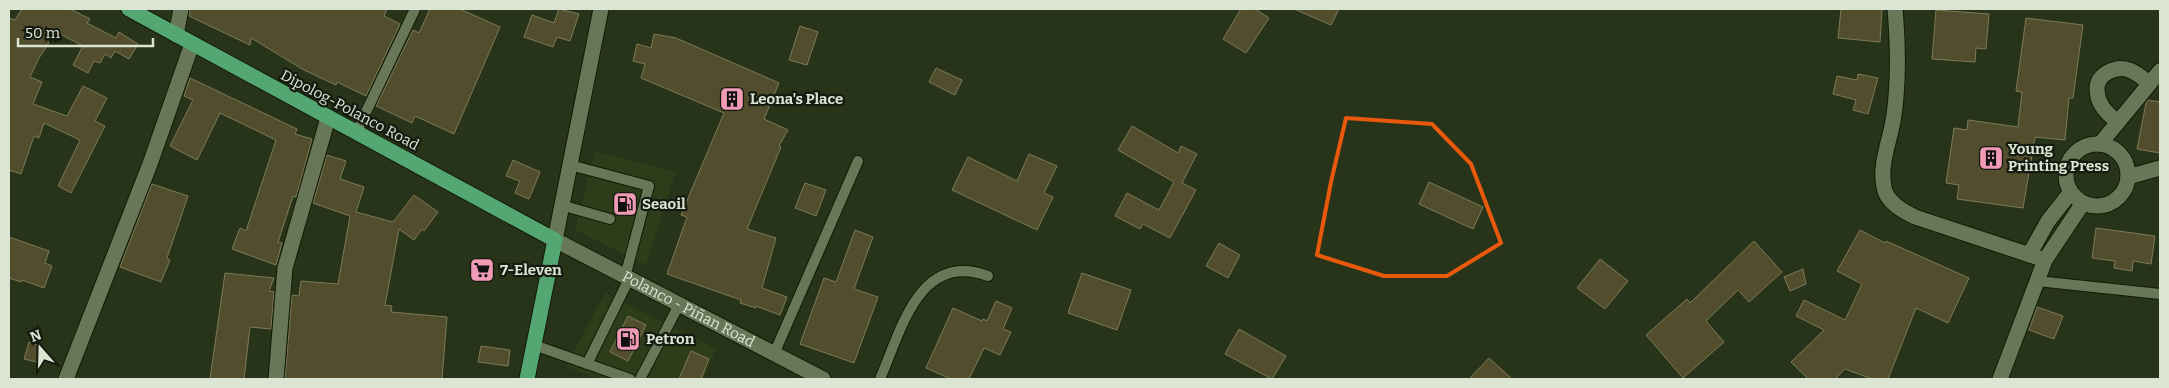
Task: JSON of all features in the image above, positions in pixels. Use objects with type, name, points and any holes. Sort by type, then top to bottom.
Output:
[{"type":"highway","name":"Dipolog-Polanco Road","points":[[130,9],[555,240]]},
{"type":"highway","points":[[527,379],[555,240]]},
{"type":"street","points":[[176,35],[181,9]]},
{"type":"street","points":[[555,240],[601,9]]},
{"type":"street","points":[[1895,9],[1898,67],[1894,116],[1883,172],[1884,189],[1899,210],[2045,260]]},
{"type":"street","points":[[66,379],[150,164],[192,44]]},
{"type":"street","points":[[2117,121],[2107,114],[2100,103],[2097,90],[2103,77],[2112,70],[2120,68],[2128,69],[2149,82]]},
{"type":"street","points":[[2100,144],[2149,82],[2160,71]]},
{"type":"street","points":[[276,379],[285,268],[328,118]]},
{"type":"street","points":[[2100,144],[2108,146],[2121,155],[2126,162],[2128,177],[2123,192],[2112,202],[2098,206],[2083,203],[2071,192],[2066,176],[2070,159],[2083,148],[2100,144]]},
{"type":"street","points":[[2128,177],[2160,168]]},
{"type":"street","points":[[2029,255],[2048,222],[2071,192]]},
{"type":"street","points":[[2000,379],[2045,260],[2083,203]]},
{"type":"street","name":"Polanco - Piñan Road","points":[[555,240],[823,379]]},
{"type":"lane","points":[[356,132],[415,9]]},
{"type":"lane","points":[[774,354],[858,161]]},
{"type":"lane","points":[[570,165],[649,186],[634,226],[627,278],[587,364]]},
{"type":"lane","points":[[562,205],[610,219]]},
{"type":"lane","points":[[880,379],[910,310],[922,289],[939,276],[957,270],[976,272],[988,276]]},
{"type":"lane","points":[[2037,281],[2160,294]]},
{"type":"lane","points":[[640,379],[679,305]]},
{"type":"lane","points":[[534,345],[630,379]]},
{"type":"highlighted area","points":[[1346,118],[1432,124],[1471,164],[1501,243],[1447,276],[1384,276],[1317,255]]},
{"type":"shaded area","points":[[595,151],[676,172],[646,265],[575,230]]},
{"type":"shaded area","points":[[605,293],[716,349],[703,379],[600,379],[566,367]]},
{"type":"building","points":[[22,9],[70,9],[90,19],[87,23],[116,38],[119,32],[138,44],[129,59],[115,51],[111,58],[105,54],[100,63],[94,61],[88,73],[73,65],[83,46],[56,32],[39,58],[30,77],[42,82],[33,104],[67,116],[83,86],[107,98],[95,121],[105,126],[71,193],[58,186],[80,140],[44,123],[39,138],[34,136],[21,174],[9,170],[9,18],[15,20]]},
{"type":"building","points":[[190,9],[387,9],[384,16],[400,24],[366,96],[337,82],[336,85],[304,70],[251,38],[250,45],[189,16]]},
{"type":"building","points":[[430,9],[460,9],[500,27],[454,134],[415,116],[412,123],[376,106],[413,30],[419,33]]},
{"type":"building","points":[[559,9],[579,14],[570,41],[557,37],[553,47],[524,37],[532,15],[554,23]]},
{"type":"building","points":[[1241,9],[1255,9],[1269,18],[1246,53],[1223,39]]},
{"type":"building","points":[[1294,9],[1339,9],[1331,25]]},
{"type":"building","points":[[1841,9],[1882,9],[1880,42],[1838,38]]},
{"type":"building","points":[[1936,10],[1989,14],[1986,49],[1976,48],[1975,62],[1932,59]]},
{"type":"building","points":[[2026,18],[2083,25],[2073,98],[2069,98],[2065,140],[2035,137],[2023,208],[1957,199],[1959,185],[1946,183],[1954,128],[1967,130],[1968,120],[2018,127],[2022,92],[2016,91]]},
{"type":"building","points":[[800,26],[818,32],[807,65],[789,60]]},
{"type":"building","points":[[654,34],[676,38],[779,83],[764,119],[788,130],[779,146],[781,147],[747,229],[776,238],[762,288],[787,297],[780,315],[756,306],[756,308],[740,303],[741,300],[667,274],[687,217],[681,215],[724,113],[641,78],[645,64],[633,61],[637,44],[651,48]]},
{"type":"building","points":[[936,68],[962,80],[955,95],[929,82]]},
{"type":"building","points":[[1858,74],[1878,78],[1868,114],[1853,110],[1856,100],[1833,94],[1837,76],[1857,80]]},
{"type":"building","points":[[190,78],[297,129],[295,134],[312,139],[296,197],[293,196],[278,242],[282,243],[276,265],[232,249],[240,228],[246,231],[276,140],[220,113],[197,160],[170,146],[193,100],[184,96]]},
{"type":"building","points":[[2148,100],[2160,102],[2160,153],[2137,149]]},
{"type":"building","points":[[1132,126],[1178,153],[1181,146],[1197,154],[1182,183],[1196,190],[1170,238],[1143,224],[1140,229],[1115,216],[1127,193],[1159,210],[1174,182],[1118,150]]},
{"type":"building","points":[[1029,154],[1057,166],[1044,193],[1053,197],[1037,230],[952,190],[968,157],[1017,181]]},
{"type":"building","points":[[327,155],[346,161],[340,179],[364,187],[356,212],[393,222],[414,195],[438,212],[424,231],[422,229],[414,240],[399,229],[385,305],[392,306],[391,312],[447,317],[442,379],[285,379],[292,295],[299,296],[301,281],[338,284],[350,216],[313,203]]},
{"type":"building","points":[[513,160],[540,172],[529,199],[515,193],[520,181],[506,176]]},
{"type":"building","points":[[1429,182],[1483,207],[1473,229],[1419,204]]},
{"type":"building","points":[[805,183],[826,190],[816,216],[795,208]]},
{"type":"building","points":[[152,184],[188,196],[167,258],[170,260],[161,282],[120,267]]},
{"type":"building","points":[[2096,228],[2155,236],[2151,264],[2133,261],[2132,271],[2114,268],[2115,261],[2092,258]]},
{"type":"building","points":[[855,230],[873,237],[854,289],[878,297],[854,363],[800,344],[824,278],[836,282]]},
{"type":"building","points":[[1860,230],[1885,243],[1886,241],[1969,278],[1948,323],[1916,308],[1888,379],[1872,379],[1845,369],[1835,379],[1808,379],[1791,362],[1824,330],[1796,316],[1804,300],[1845,320],[1862,284],[1837,271]]},
{"type":"building","points":[[9,237],[49,251],[45,263],[52,266],[44,288],[22,280],[21,282],[9,278]]},
{"type":"building","points":[[1754,241],[1782,272],[1749,302],[1738,290],[1706,321],[1724,342],[1683,378],[1646,335],[1687,299],[1690,303]]},
{"type":"building","points":[[1219,243],[1240,255],[1228,278],[1206,266]]},
{"type":"building","points":[[1600,259],[1628,281],[1605,309],[1577,288]]},
{"type":"building","points":[[1803,269],[1806,284],[1790,291],[1784,277]]},
{"type":"building","points":[[225,273],[274,278],[269,291],[274,292],[271,329],[250,327],[244,379],[210,379]]},
{"type":"building","points":[[1082,273],[1131,290],[1117,330],[1068,313]]},
{"type":"building","points":[[996,301],[1012,308],[1003,329],[1011,332],[1000,355],[984,348],[969,379],[951,379],[926,368],[953,308],[982,321],[983,319],[987,321]]},
{"type":"building","points":[[2037,307],[2063,316],[2054,339],[2029,330]]},
{"type":"building","name":"Petron","points":[[628,316],[646,325],[628,361],[610,352]]},
{"type":"building","points":[[1239,329],[1286,356],[1272,379],[1225,354]]},
{"type":"building","points":[[29,342],[42,346],[37,362],[24,359]]},
{"type":"building","points":[[481,346],[510,350],[508,366],[478,362]]},
{"type":"building","points":[[691,351],[709,359],[701,379],[679,379]]},
{"type":"building","points":[[1489,358],[1512,379],[1469,379]]},
{"type":"place","name":"Leona's Place","points":[[732,99]]},
{"type":"place","name":"Young Printing Press","points":[[1991,158]]},
{"type":"place","name":"Seaoil","points":[[625,204]]},
{"type":"place","name":"7-Eleven","points":[[482,270]]},
{"type":"place","name":"Petron","points":[[628,339]]}]
